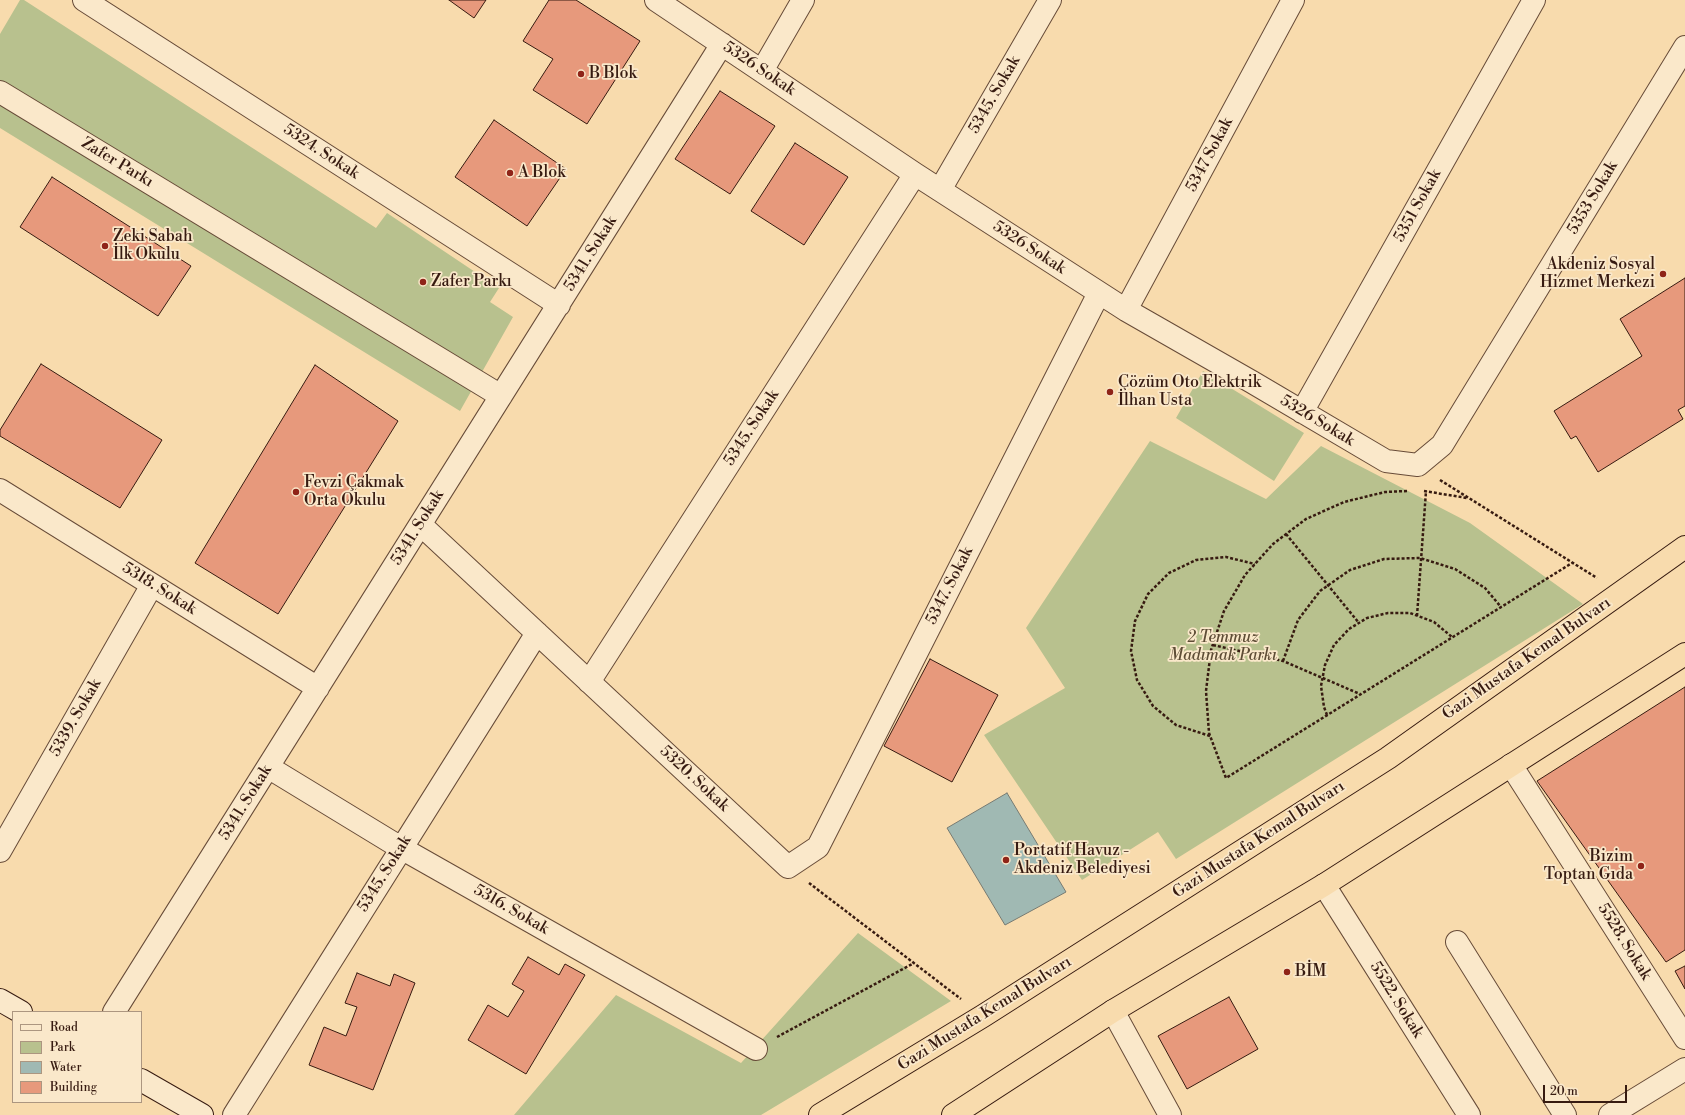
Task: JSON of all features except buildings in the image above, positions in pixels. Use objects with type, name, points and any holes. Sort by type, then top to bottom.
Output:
[{"type":"highway","name":"Gazi Mustafa Kemal Bulvarı","points":[[820,1115],[983,1016],[1388,758],[1685,547]]},
{"type":"highway","points":[[953,1115],[1113,1012],[1324,885],[1685,654]]},
{"type":"street","name":"5324. Sokak","points":[[84,0],[558,305]]},
{"type":"street","name":"5326 Sokak","points":[[656,0],[915,174],[1098,293],[1386,461],[1418,466]]},
{"type":"street","points":[[762,71],[802,0]]},
{"type":"street","name":"5345. Sokak","points":[[940,190],[1050,0]]},
{"type":"street","name":"5347 Sokak","points":[[1126,310],[1293,0]]},
{"type":"street","name":"5351 Sokak","points":[[1302,412],[1534,0]]},
{"type":"street","name":"5341. Sokak","points":[[115,1011],[722,44]]},
{"type":"street","name":"5353 Sokak","points":[[1418,466],[1442,445],[1685,48]]},
{"type":"street","name":"Zafer Parkı","points":[[0,92],[501,396]]},
{"type":"street","name":"5345. Sokak","points":[[589,682],[915,174]]},
{"type":"street","name":"5347. Sokak","points":[[788,867],[818,846],[1098,293]]},
{"type":"street","name":"5318. Sokak","points":[[0,490],[318,688]]},
{"type":"street","name":"5320. Sokak","points":[[421,524],[788,867]]},
{"type":"street","name":"5339. Sokak","points":[[0,851],[152,585]]},
{"type":"street","name":"5345. Sokak","points":[[234,1115],[537,633]]},
{"type":"street","name":"5528. Sokak","points":[[1511,765],[1685,1038]]},
{"type":"street","name":"5316. Sokak","points":[[268,767],[401,848],[756,1049]]},
{"type":"street","name":"5522. Sokak","points":[[1324,885],[1468,1115]]},
{"type":"street","points":[[1457,942],[1565,1115]]},
{"type":"street","points":[[0,1000],[19,1011]]},
{"type":"street","points":[[1113,1012],[1170,1115]]},
{"type":"street","points":[[1618,1114],[1685,1069]]},
{"type":"street","points":[[142,1081],[202,1115]]},
{"type":"path","points":[[1418,466],[1621,593]]},
{"type":"path","points":[[1412,491],[1385,492],[1344,502],[1306,519],[1273,544],[1245,575],[1224,611],[1212,645],[1206,691],[1209,733],[1226,778],[1572,563]]},
{"type":"path","points":[[1419,491],[1467,498]]},
{"type":"path","points":[[1417,616],[1426,491]]},
{"type":"path","points":[[1286,534],[1359,623]]},
{"type":"path","points":[[1211,736],[1176,725],[1153,706],[1137,680],[1131,651],[1135,621],[1148,594],[1170,573],[1196,560],[1226,557],[1255,564]]},
{"type":"path","points":[[1283,661],[1298,620],[1320,591],[1350,570],[1384,559],[1420,558],[1455,568],[1485,588],[1501,607]]},
{"type":"path","points":[[1327,715],[1324,707],[1321,686],[1325,665],[1334,645],[1349,629],[1367,618],[1388,612],[1410,613],[1434,622],[1452,637]]},
{"type":"path","points":[[1212,645],[1283,661],[1360,694]]},
{"type":"path","points":[[788,867],[983,1016]]},
{"type":"path","points":[[756,1049],[914,963]]},
{"type":"green space","name":"Zafer Parkı","points":[[20,0],[24,0],[376,228],[387,213],[499,288],[490,302],[513,317],[460,411],[0,128],[0,34]]},
{"type":"green space","points":[[1203,371],[1304,433],[1274,481],[1176,418]]},
{"type":"green space","name":"2 Temmuz Madımak Parkı","points":[[1150,441],[1266,499],[1321,446],[1470,523],[1583,604],[1176,859],[1158,832],[1082,880],[984,735],[1065,688],[1026,628]]},
{"type":"green space","points":[[858,933],[951,1001],[761,1115],[514,1115],[616,995],[741,1063]]},
{"type":"water","name":"Portatif Havuz - Akdeniz Belediyesi","points":[[1007,793],[1066,892],[1005,925],[947,828]]},
{"type":"place","name":"B Blok","points":[[581,74]]},
{"type":"place","name":"A Blok","points":[[510,173]]},
{"type":"place","name":"Zeki Sabah İlk Okulu","points":[[105,246]]},
{"type":"place","name":"Akdeniz Sosyal Hizmet Merkezi","points":[[1663,274]]},
{"type":"place","name":"Zafer Parkı","points":[[423,282]]},
{"type":"place","name":"Çözüm Oto Elektrik İlhan Usta","points":[[1110,392]]},
{"type":"place","name":"Fevzi Çakmak Orta Okulu","points":[[296,492]]},
{"type":"place","name":"Portatif Havuz - Akdeniz Belediyesi","points":[[1006,860]]},
{"type":"place","name":"Bizim Toptan Gıda","points":[[1641,866]]},
{"type":"place","name":"BİM","points":[[1287,972]]}]
